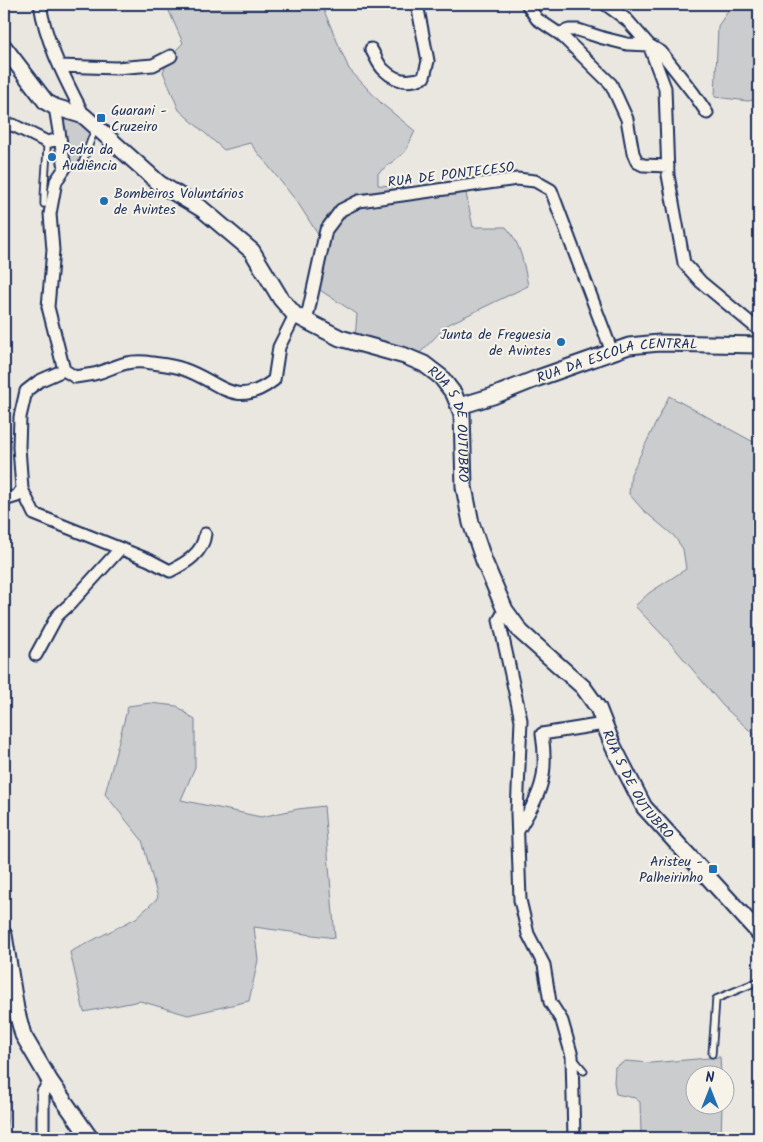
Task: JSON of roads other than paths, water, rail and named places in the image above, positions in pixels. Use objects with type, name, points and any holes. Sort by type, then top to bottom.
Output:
[{"type":"street","points":[[40,4],[43,22],[52,50],[84,116]]},
{"type":"street","points":[[372,49],[383,70],[401,81],[415,81],[424,76],[428,61],[417,4]]},
{"type":"street","points":[[526,4],[537,19],[561,35],[611,84],[627,119],[633,153],[637,162],[643,165],[668,166]]},
{"type":"street","points":[[605,4],[626,20],[648,45],[660,52],[707,113]]},
{"type":"street","points":[[561,35],[569,30],[578,30],[626,44],[648,45]]},
{"type":"street","points":[[648,45],[665,88],[668,166],[684,262],[701,282],[759,330]]},
{"type":"street","name":"RUA 5 DE OUTUBRO","points":[[4,47],[43,99],[55,107],[84,116],[160,184],[202,209],[252,251],[281,299],[300,318],[346,340],[405,356],[424,364],[441,377],[457,400],[462,414],[464,487],[471,523],[484,561],[505,610],[521,632],[583,687],[598,708],[616,754],[644,807],[757,927]]},
{"type":"street","points":[[60,66],[116,68],[153,65],[170,56]]},
{"type":"street","points":[[55,107],[65,168],[56,181],[50,214],[53,250],[48,307],[64,370],[75,377],[95,374],[122,363],[144,362],[184,369],[228,392],[237,394],[250,392],[265,387],[274,380],[279,348],[300,318]]},
{"type":"street","points":[[4,126],[13,124],[46,142],[60,139]]},
{"type":"street","name":"RUA DE PONTECESO","points":[[300,318],[326,230],[341,210],[359,201],[517,179],[535,181],[551,190],[612,352]]},
{"type":"street","name":"RUA DA ESCOLA CENTRAL","points":[[457,400],[479,400],[629,346],[659,343],[759,345]]},
{"type":"street","points":[[64,370],[39,381],[26,391],[20,417],[19,447],[22,489],[34,514],[170,571],[182,565],[199,551],[204,544],[205,534]]},
{"type":"street","points":[[4,500],[17,496],[22,489]]},
{"type":"street","points":[[36,655],[57,616],[120,549]]},
{"type":"street","points":[[505,610],[499,620],[521,720],[518,830],[520,900],[528,934],[544,965],[550,1002],[562,1021],[572,1056],[574,1138]]},
{"type":"street","points":[[518,830],[540,791],[545,771],[542,734],[604,724]]},
{"type":"street","points":[[4,935],[16,1009],[23,1036],[50,1081],[90,1138]]},
{"type":"street","points":[[41,1138],[43,1134],[43,1092],[50,1081]]},
{"type":"lane","points":[[82,164],[96,127]]},
{"type":"lane","points":[[44,204],[44,176],[47,164],[46,142]]},
{"type":"lane","points":[[712,1054],[716,999],[759,981]]},
{"type":"lane","points":[[572,1056],[584,1071]]},
{"type":"place","name":"Guarani - Cruzeiro","points":[[101,118]]},
{"type":"place","name":"Pedra da Audiência","points":[[52,157]]},
{"type":"place","name":"Bombeiros Voluntários de Avintes","points":[[104,201]]},
{"type":"place","name":"Junta de Freguesia de Avintes","points":[[561,342]]},
{"type":"place","name":"Aristeu - Palheirinho","points":[[713,869]]}]
